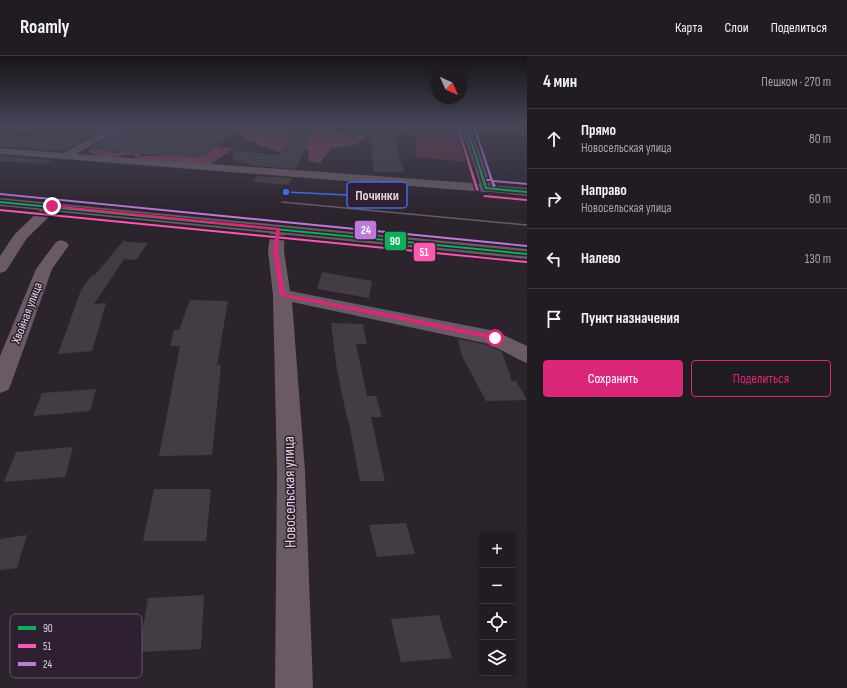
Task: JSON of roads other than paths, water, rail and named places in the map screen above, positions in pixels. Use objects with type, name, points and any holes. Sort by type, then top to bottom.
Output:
[{"type":"street","points":[[58,155],[374,178],[527,192]]},
{"type":"street","points":[[476,155],[486,188]]},
{"type":"street","points":[[0,202],[527,254]]},
{"type":"street","points":[[0,268],[21,235],[52,206]]},
{"type":"street","name":"Новосельская улица","points":[[278,229],[276,251],[282,295],[291,471],[294,688]]},
{"type":"street","name":"Хвойная улица","points":[[0,384],[44,269],[61,245]]},
{"type":"street","points":[[282,295],[495,338],[527,355]]},
{"type":"railway","points":[[282,202],[527,225]]},
{"type":"place","name":"Починки","points":[[286,192]]}]
